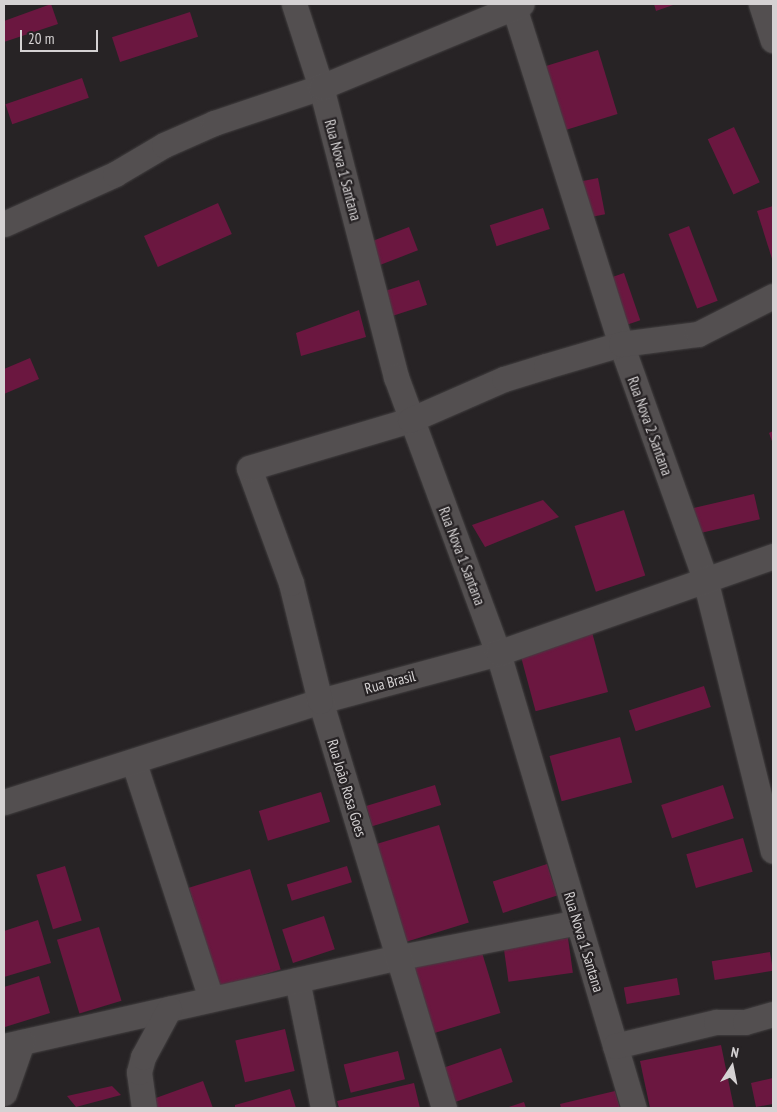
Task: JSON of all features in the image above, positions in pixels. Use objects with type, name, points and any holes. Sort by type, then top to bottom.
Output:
[{"type":"street","name":"Rua Nova 1 Santana","points":[[294,4],[321,87],[410,420],[498,653],[634,1108]]},
{"type":"street","points":[[761,4],[773,40]]},
{"type":"street","points":[[4,224],[115,174],[164,145],[214,123],[321,87],[516,5]]},
{"type":"street","name":"Rua Nova 2 Santana","points":[[516,5],[621,344],[705,579],[773,851]]},
{"type":"street","points":[[410,420],[504,379],[621,344],[698,334],[773,296]]},
{"type":"street","name":"Rua João Rosa Goes","points":[[410,420],[250,468],[291,583],[320,701],[400,957],[444,1108]]},
{"type":"street","name":"Rua Brasil","points":[[4,802],[134,763],[320,701],[498,653],[773,556]]},
{"type":"street","points":[[134,763],[211,999]]},
{"type":"street","points":[[4,1093],[13,1044],[400,957],[578,922]]},
{"type":"street","points":[[297,980],[323,1108]]},
{"type":"street","points":[[144,1108],[139,1072],[143,1056],[169,1008]]},
{"type":"street","points":[[615,1046],[716,1022],[745,1022],[773,1014]]},
{"type":"building","points":[[51,4],[58,24],[4,42],[4,21]]},
{"type":"building","points":[[654,4],[676,4],[656,11]]},
{"type":"building","points":[[190,12],[198,37],[120,62],[112,37]]},
{"type":"building","points":[[598,50],[618,114],[558,132],[539,68]]},
{"type":"building","points":[[82,78],[89,98],[12,124],[5,104]]},
{"type":"building","points":[[734,127],[760,182],[733,195],[708,139]]},
{"type":"building","points":[[598,178],[605,214],[582,219],[575,182]]},
{"type":"building","points":[[218,203],[232,234],[158,267],[144,236]]},
{"type":"building","points":[[773,206],[773,262],[757,211]]},
{"type":"building","points":[[543,208],[550,229],[497,246],[490,225]]},
{"type":"building","points":[[689,226],[718,301],[697,309],[668,234]]},
{"type":"building","points":[[409,227],[418,250],[372,268],[363,245]]},
{"type":"building","points":[[624,273],[640,320],[620,327],[604,280]]},
{"type":"building","points":[[419,280],[427,305],[390,317],[382,292]]},
{"type":"building","points":[[359,310],[366,337],[301,356],[296,333]]},
{"type":"building","points":[[30,358],[39,379],[4,394],[4,369]]},
{"type":"building","points":[[773,431],[773,444],[769,433]]},
{"type":"building","points":[[754,494],[760,519],[699,533],[694,508]]},
{"type":"building","points":[[543,500],[559,517],[485,547],[472,525]]},
{"type":"building","points":[[624,510],[645,576],[596,592],[575,526]]},
{"type":"building","points":[[592,632],[608,692],[536,711],[520,651]]},
{"type":"building","points":[[704,686],[711,707],[636,731],[629,710]]},
{"type":"building","points":[[620,737],[632,782],[562,801],[549,756]]},
{"type":"building","points":[[435,785],[441,805],[372,826],[366,806]]},
{"type":"building","points":[[723,785],[734,818],[672,838],[661,805]]},
{"type":"building","points":[[321,792],[330,822],[268,841],[259,811]]},
{"type":"building","points":[[439,825],[469,923],[405,942],[375,845]]},
{"type":"building","points":[[743,838],[753,872],[696,888],[686,854]]},
{"type":"building","points":[[547,864],[557,895],[503,913],[493,882]]},
{"type":"building","points":[[65,866],[82,921],[53,929],[36,875]]},
{"type":"building","points":[[347,866],[352,882],[292,901],[287,884]]},
{"type":"building","points":[[250,869],[281,969],[219,988],[189,888]]},
{"type":"building","points":[[324,916],[335,949],[293,963],[282,930]]},
{"type":"building","points":[[38,920],[51,963],[4,977],[4,931]]},
{"type":"building","points":[[99,927],[122,1001],[79,1013],[57,940]]},
{"type":"building","points":[[568,938],[573,973],[509,982],[504,947]]},
{"type":"building","points":[[480,946],[500,1013],[434,1033],[414,966]]},
{"type":"building","points":[[770,952],[773,971],[715,980],[712,961]]},
{"type":"building","points":[[39,976],[50,1013],[5,1027],[4,987]]},
{"type":"building","points":[[677,978],[680,995],[627,1004],[624,987]]},
{"type":"building","points":[[285,1029],[295,1071],[245,1082],[235,1040]]},
{"type":"building","points":[[721,1045],[734,1108],[650,1108],[640,1061]]},
{"type":"building","points":[[501,1048],[513,1082],[452,1103],[440,1069]]},
{"type":"building","points":[[398,1051],[405,1079],[351,1093],[344,1065]]},
{"type":"building","points":[[773,1078],[773,1104],[756,1107],[751,1083]]},
{"type":"building","points":[[203,1081],[213,1108],[157,1108],[153,1099]]},
{"type":"building","points":[[414,1083],[420,1108],[339,1108],[337,1101]]},
{"type":"building","points":[[112,1086],[121,1095],[76,1107],[67,1096]]},
{"type":"building","points":[[290,1089],[296,1108],[235,1108],[235,1105]]},
{"type":"building","points":[[615,1091],[620,1108],[561,1108],[560,1104]]},
{"type":"building","points":[[524,1102],[526,1108],[506,1108]]}]
